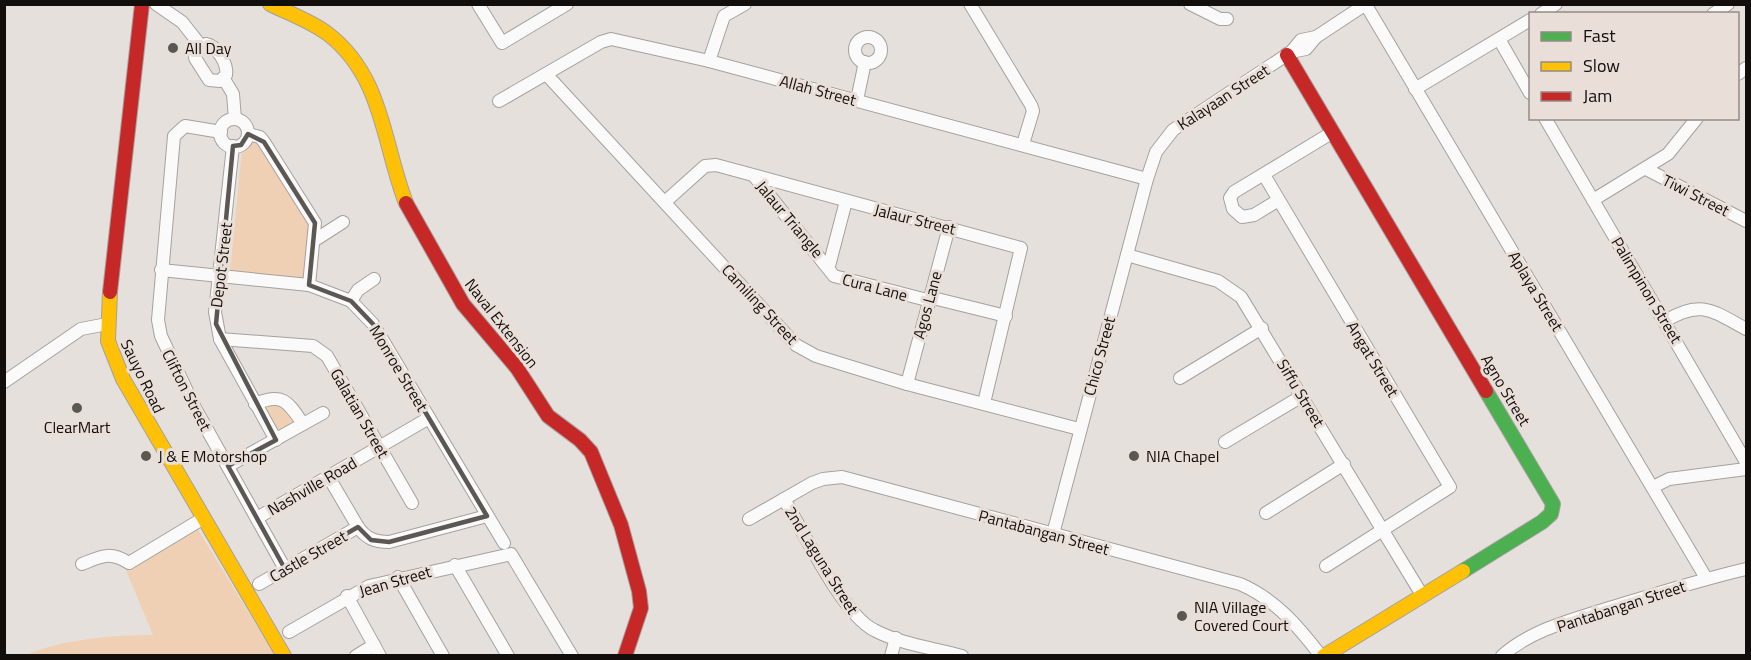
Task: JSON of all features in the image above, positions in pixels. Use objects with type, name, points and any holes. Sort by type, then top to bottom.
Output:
[{"type":"street","name":"Sauyo Road","points":[[142,4],[107,324],[108,341],[123,379],[202,519],[284,656]]},
{"type":"street","points":[[156,4],[182,22],[201,46]]},
{"type":"street","name":"Naval Extension","points":[[270,4],[327,33],[347,52],[376,97],[405,201],[444,274],[463,304],[517,368],[548,416],[580,440],[591,452],[621,525],[639,591],[641,608],[625,656]]},
{"type":"street","points":[[478,4],[502,43],[567,4]]},
{"type":"street","points":[[709,61],[724,16],[745,4]]},
{"type":"street","points":[[970,4],[1031,105],[1033,111],[1023,144]]},
{"type":"street","points":[[1190,4],[1220,19],[1227,19]]},
{"type":"street","name":"Kalayaan Street","points":[[1147,179],[1156,152],[1173,130],[1289,54],[1301,40],[1316,37],[1366,5]]},
{"type":"street","name":"Aplaya Street","points":[[1366,5],[1706,578]]},
{"type":"street","points":[[1415,89],[1529,21]]},
{"type":"street","name":"Allah Street","points":[[499,101],[611,39],[709,61],[1147,179]]},
{"type":"street","points":[[1499,39],[1529,91]]},
{"type":"street","points":[[224,79],[215,82],[206,77],[195,58],[196,51],[201,46],[209,44],[227,66],[224,79],[235,102],[235,119]]},
{"type":"street","name":"Agno Street","points":[[1289,54],[1553,504],[1551,513],[1542,522],[1322,656]]},
{"type":"street","points":[[857,100],[865,63]]},
{"type":"street","name":"Camiling Street","points":[[546,74],[666,201],[796,345],[816,356],[907,384],[1080,429]]},
{"type":"street","points":[[235,119],[245,123],[248,134],[245,142],[233,146],[224,141],[221,132],[225,122],[235,119]]},
{"type":"street","name":"Palimpinon Street","points":[[1546,120],[1746,462]]},
{"type":"street","points":[[1593,200],[1668,154],[1695,120]]},
{"type":"street","name":"Clifton Street","points":[[221,132],[185,126],[174,136],[158,320],[161,336],[195,408],[285,569]]},
{"type":"street","points":[[1277,201],[1248,217],[1233,209],[1230,198],[1234,192],[1333,132]]},
{"type":"street","points":[[248,134],[260,137],[264,142],[312,217],[316,231],[309,285]]},
{"type":"street","name":"Depot Street","points":[[233,146],[215,312],[220,339],[276,440]]},
{"type":"street","name":"Jalaur Street","points":[[666,201],[705,166],[716,165],[1021,248],[984,403]]},
{"type":"street","name":"Tiwi Street","points":[[1646,169],[1746,222]]},
{"type":"street","name":"Angat Street","points":[[1264,175],[1277,201],[1450,487],[1326,566]]},
{"type":"street","name":"Jalaur Triangle","points":[[754,176],[829,266]]},
{"type":"street","name":"Chico Street","points":[[1053,534],[1147,179]]},
{"type":"street","name":"Jalaur Triangle","points":[[829,266],[846,201]]},
{"type":"street","points":[[315,240],[343,222]]},
{"type":"street","name":"Agos Lane","points":[[907,384],[928,298],[949,227]]},
{"type":"street","name":"Siffu Street","points":[[1127,255],[1226,285],[1241,297],[1262,328],[1422,595]]},
{"type":"street","name":"Cura Lane","points":[[829,266],[834,276],[853,282],[1006,316]]},
{"type":"street","name":"Monroe Street","points":[[161,270],[219,278],[309,285],[351,301],[373,324],[572,656]]},
{"type":"street","points":[[351,301],[358,290],[374,279]]},
{"type":"street","points":[[1665,321],[1692,308],[1706,309],[1746,329]]},
{"type":"street","points":[[4,382],[81,329],[107,324]]},
{"type":"street","points":[[1180,378],[1262,328]]},
{"type":"street","name":"Galatian Street","points":[[220,339],[313,346],[327,356],[412,503]]},
{"type":"street","points":[[1225,442],[1302,396]]},
{"type":"street","points":[[255,404],[272,398],[280,399],[291,406],[303,424]]},
{"type":"street","points":[[228,466],[323,413]]},
{"type":"street","name":"Nashville Road","points":[[257,518],[429,418]]},
{"type":"street","points":[[1266,513],[1344,464]]},
{"type":"street","points":[[1653,487],[1669,479],[1746,469]]},
{"type":"street","points":[[328,476],[357,527],[371,540],[389,542],[487,516]]},
{"type":"street","name":"Pantabangan Street","points":[[749,519],[823,479],[842,477],[1240,584],[1276,605],[1304,633],[1322,656]]},
{"type":"street","name":"2nd Laguna Street","points":[[784,499],[855,615],[875,631],[962,656]]},
{"type":"street","points":[[82,564],[103,556],[117,555],[129,563],[202,519]]},
{"type":"street","name":"Castle Street","points":[[259,584],[357,527]]},
{"type":"street","name":"Jean Street","points":[[289,632],[347,596],[369,586],[398,577],[455,565],[507,548]]},
{"type":"street","points":[[455,565],[508,656]]},
{"type":"street","name":"Pantabangan Street","points":[[1502,656],[1522,640],[1574,620],[1706,578],[1746,569]]},
{"type":"street","points":[[398,577],[443,656]]},
{"type":"street","points":[[347,596],[377,650],[356,656]]},
{"type":"street","points":[[891,656],[896,638]]},
{"type":"highlighted area","points":[[248,134],[264,142],[315,223],[309,285],[351,301],[373,324],[487,516],[389,542],[371,540],[358,527],[285,569],[228,466],[276,440],[216,324],[233,146],[241,145]]},
{"type":"shaded area","points":[[256,141],[261,142],[310,222],[304,279],[230,272],[242,149]]},
{"type":"shaded area","points":[[269,404],[282,406],[294,422],[276,432],[264,411]]},
{"type":"shaded area","points":[[197,528],[275,656],[23,656],[38,650],[87,639],[153,635],[126,570]]},
{"type":"traffic: fast","points":[[1463,571],[1542,522],[1551,514],[1553,504],[1486,391]]},
{"type":"traffic: slow","points":[[270,4],[307,21],[328,34],[346,51],[360,70],[379,112],[406,203]]},
{"type":"traffic: slow","points":[[110,292],[108,341],[123,379],[284,656]]},
{"type":"traffic: slow","points":[[1324,656],[1463,571]]},
{"type":"traffic: jam","points":[[110,292],[142,4]]},
{"type":"traffic: jam","points":[[1287,55],[1486,391]]},
{"type":"traffic: jam","points":[[406,203],[463,304],[517,368],[548,416],[580,440],[591,452],[621,525],[639,591],[641,608],[625,656]]},
{"type":"place","name":"All Day","points":[[173,48]]},
{"type":"place","name":"ClearMart","points":[[77,408]]},
{"type":"place","name":"J & E Motorshop","points":[[146,456]]},
{"type":"place","name":"NIA Chapel","points":[[1134,456]]},
{"type":"place","name":"NIA Village Covered Court","points":[[1182,616]]}]
